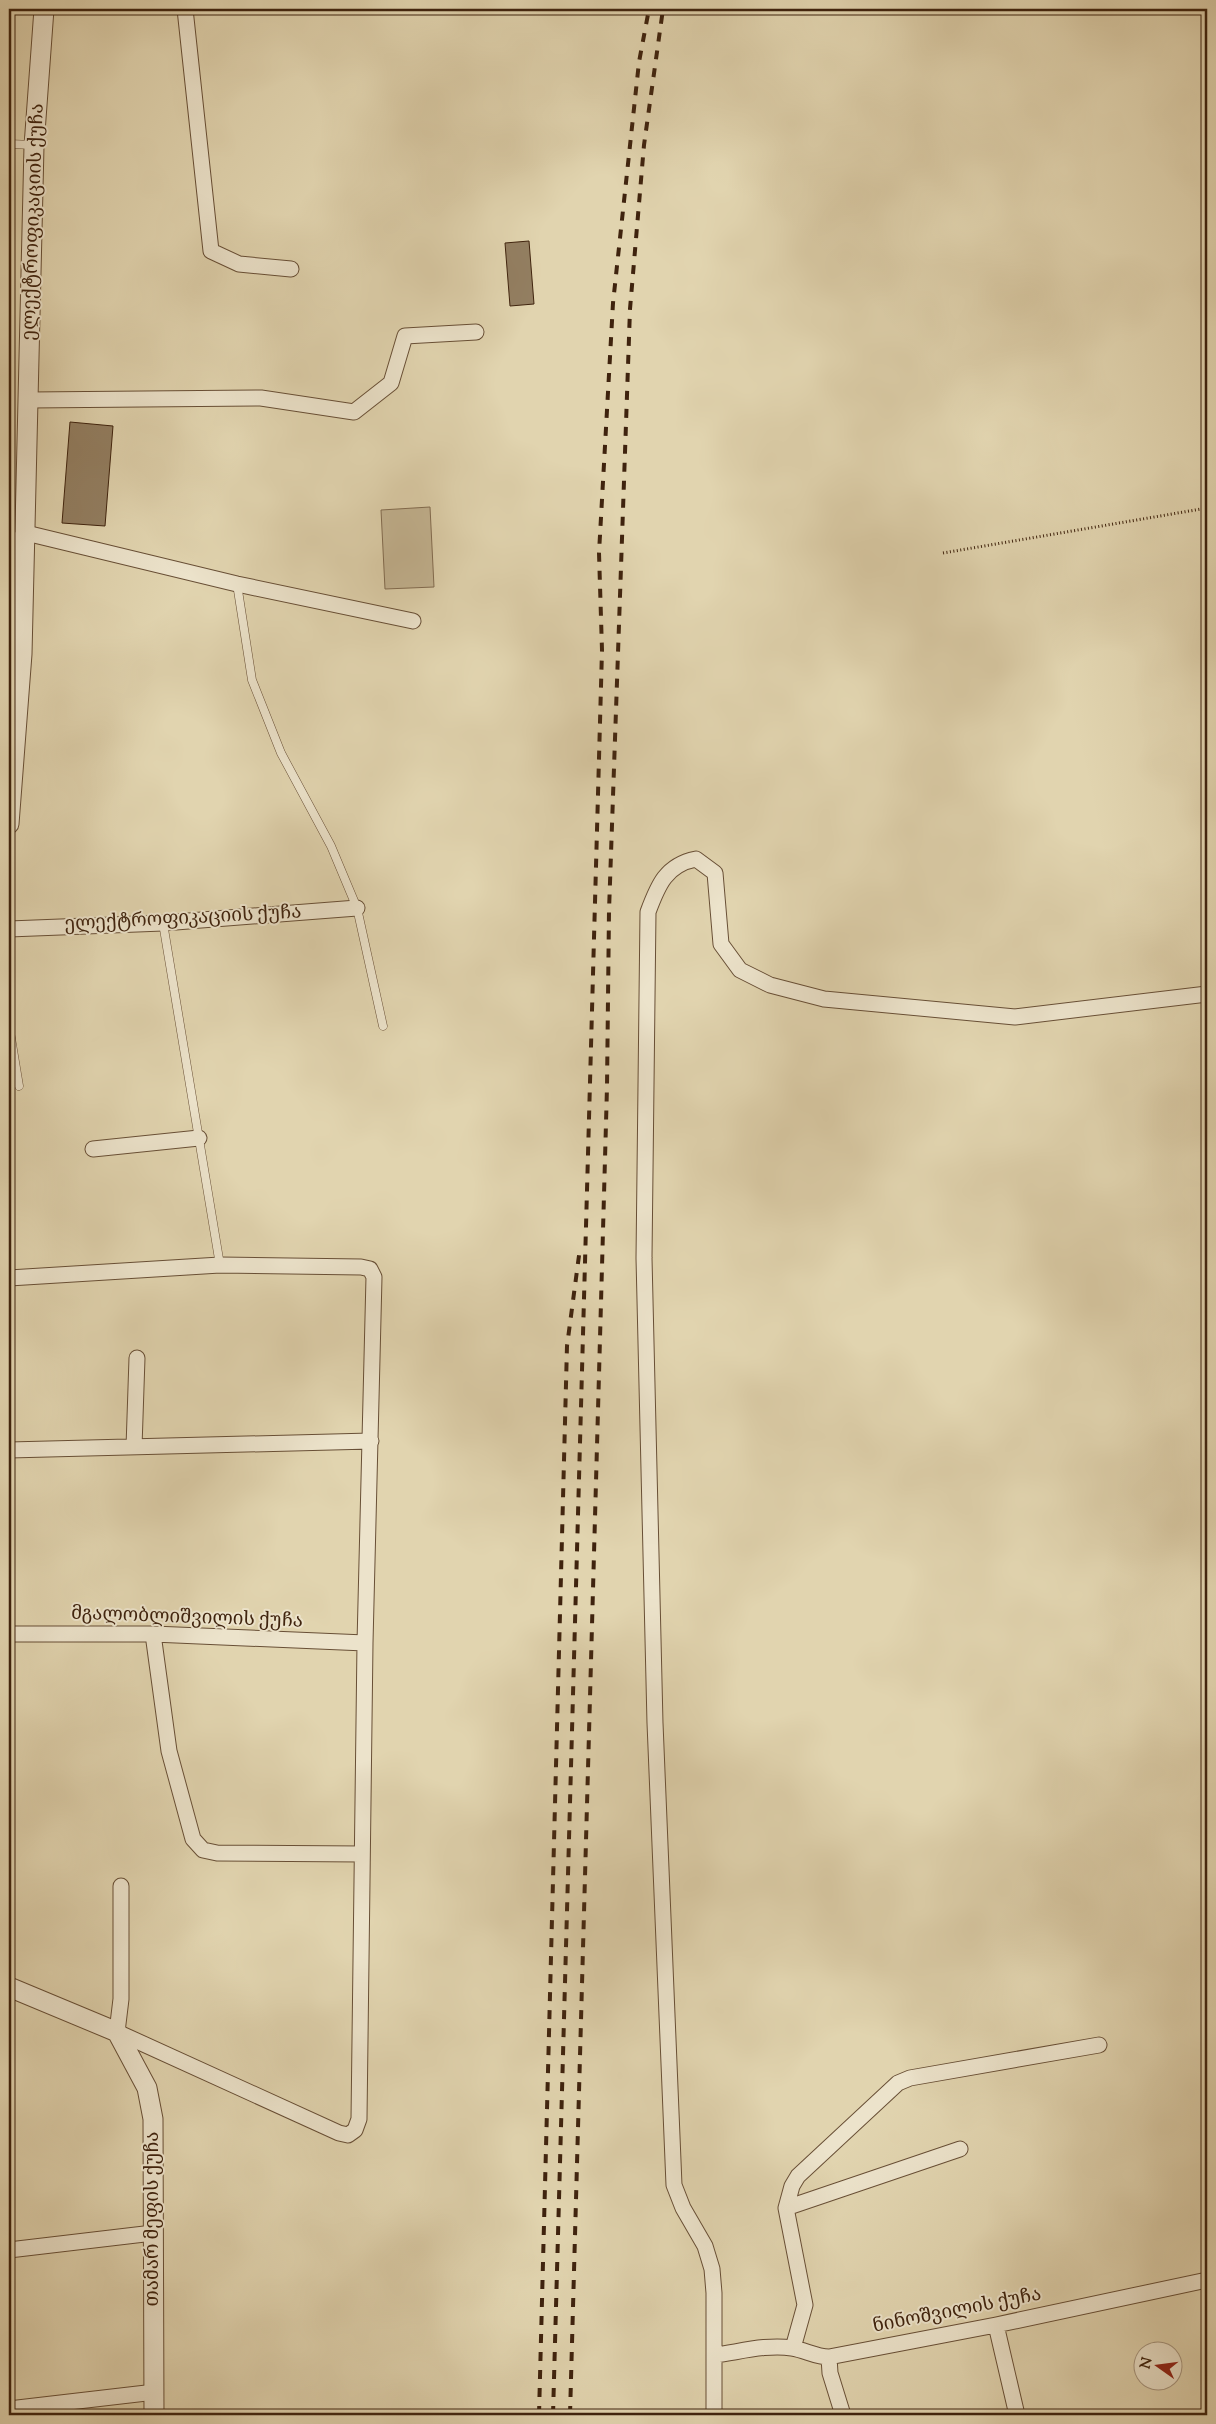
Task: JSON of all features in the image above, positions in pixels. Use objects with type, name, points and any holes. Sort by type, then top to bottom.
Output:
[{"type":"street","name":"ელექტროფიკაციის ქუჩა","points":[[9,824],[22,654],[30,400],[34,146],[44,9]]},
{"type":"street","points":[[185,9],[211,251],[239,264],[291,270]]},
{"type":"street","points":[[30,400],[261,398],[354,412],[391,383],[405,336],[476,332]]},
{"type":"street","points":[[9,548],[26,533],[237,584],[413,621]]},
{"type":"street","points":[[714,2415],[715,2356],[712,2269],[705,2246],[683,2208],[674,2185],[654,1723],[644,1258],[648,912],[659,883],[681,862],[696,858],[715,873],[720,944],[740,970],[770,985],[824,999],[1015,1017],[1207,994]]},
{"type":"street","name":"ელექტროფიკაციის ქუჩა","points":[[9,929],[163,923],[356,908]]},
{"type":"street","points":[[93,1149],[199,1138]]},
{"type":"street","points":[[9,1278],[220,1265],[361,1267],[370,1270],[374,1277],[364,1643],[359,2119],[355,2130],[348,2135],[339,2133],[117,2032],[9,1986]]},
{"type":"street","points":[[134,1447],[137,1358]]},
{"type":"street","points":[[9,1450],[371,1441]]},
{"type":"street","name":"მგალობლიშვილის ქუჩა","points":[[9,1634],[153,1634],[364,1643]]},
{"type":"street","points":[[153,1634],[170,1751],[193,1840],[203,1850],[217,1853],[362,1854]]},
{"type":"street","points":[[117,2032],[121,2000],[122,1886]]},
{"type":"street","name":"თამარ მეფის ქუჩა","points":[[117,2032],[147,2088],[153,2118],[154,2415]]},
{"type":"street","points":[[793,2348],[805,2305],[786,2208],[792,2186],[798,2176],[898,2083],[910,2078],[1100,2045]]},
{"type":"street","points":[[786,2208],[960,2149]]},
{"type":"street","points":[[9,2250],[152,2233]]},
{"type":"street","name":"ნინოშვილის ქუჩა","points":[[715,2356],[773,2347],[793,2348],[820,2357],[829,2357],[996,2325],[1207,2280]]},
{"type":"street","points":[[996,2325],[1018,2415]]},
{"type":"street","points":[[829,2357],[830,2373],[842,2415]]},
{"type":"street","points":[[9,2409],[155,2392]]},
{"type":"lane","points":[[9,144],[34,146]]},
{"type":"lane","points":[[237,584],[252,680],[280,753],[331,846],[356,908],[383,1026]]},
{"type":"lane","points":[[163,923],[220,1265]]},
{"type":"lane","points":[[9,1026],[19,1086]]},
{"type":"path","points":[[943,553],[1207,508]]},
{"type":"shaded area","points":[[430,507],[434,587],[385,589],[381,510]]},
{"type":"building","points":[[529,241],[534,304],[510,306],[505,243]]},
{"type":"building","points":[[70,422],[113,426],[105,526],[62,523]]},
{"type":"railway","points":[[553,2415],[602,650],[599,553],[613,303],[639,62],[649,9]]},
{"type":"railway","points":[[570,2415],[607,1087],[609,911],[630,309],[644,145],[663,9]]},
{"type":"railway","points":[[539,2415],[567,1346],[580,1248]]}]
